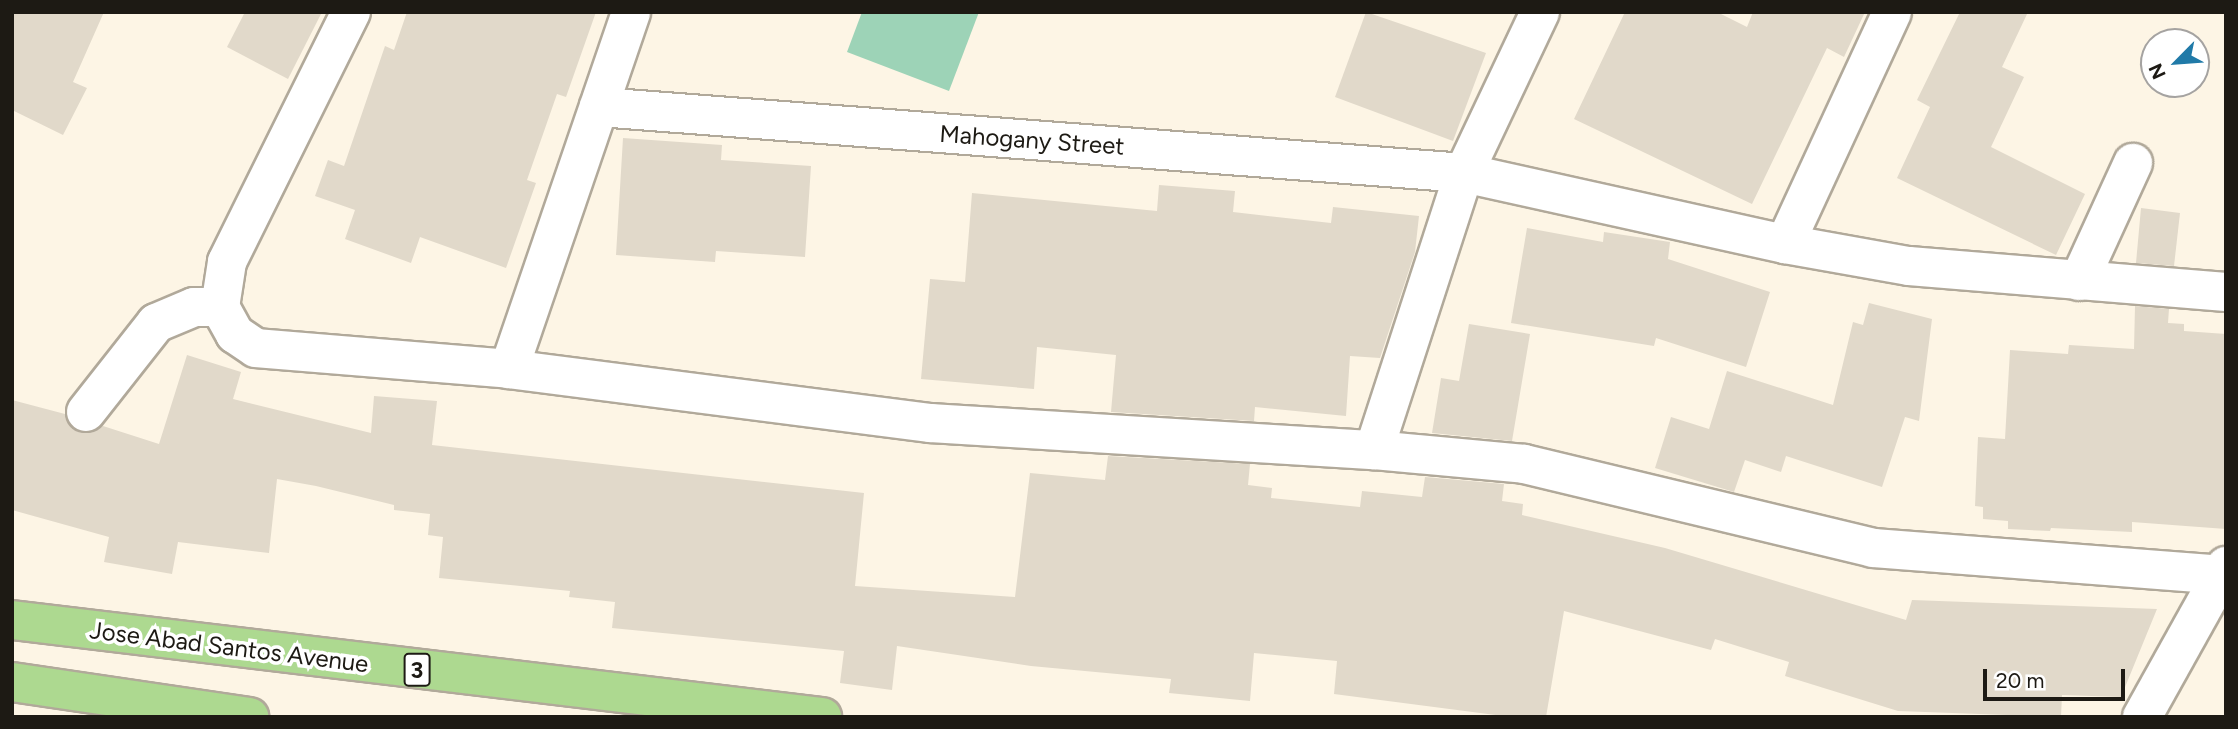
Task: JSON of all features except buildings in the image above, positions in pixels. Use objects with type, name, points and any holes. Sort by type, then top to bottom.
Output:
[{"type":"highway","name":"Jose Abad Santos Avenue","points":[[12,620],[822,717]]},
{"type":"highway","points":[[12,682],[249,717]]},
{"type":"street","points":[[351,12],[227,262],[220,307],[235,334],[256,348],[509,369],[930,423],[1374,450],[1524,464],[1872,548],[2223,570],[2142,717]]},
{"type":"street","points":[[509,369],[631,12]]},
{"type":"street","points":[[1785,244],[1892,12]]},
{"type":"street","points":[[1374,450],[1464,173],[1530,15]]},
{"type":"street","name":"Mahogany Street","points":[[599,107],[1464,173],[1785,244],[1909,266],[2226,292]]},
{"type":"street","points":[[2079,281],[2133,163]]},
{"type":"street","points":[[86,412],[156,323],[194,307],[220,307]]},
{"type":"green space","points":[[862,12],[979,12],[949,91],[847,52]]}]
